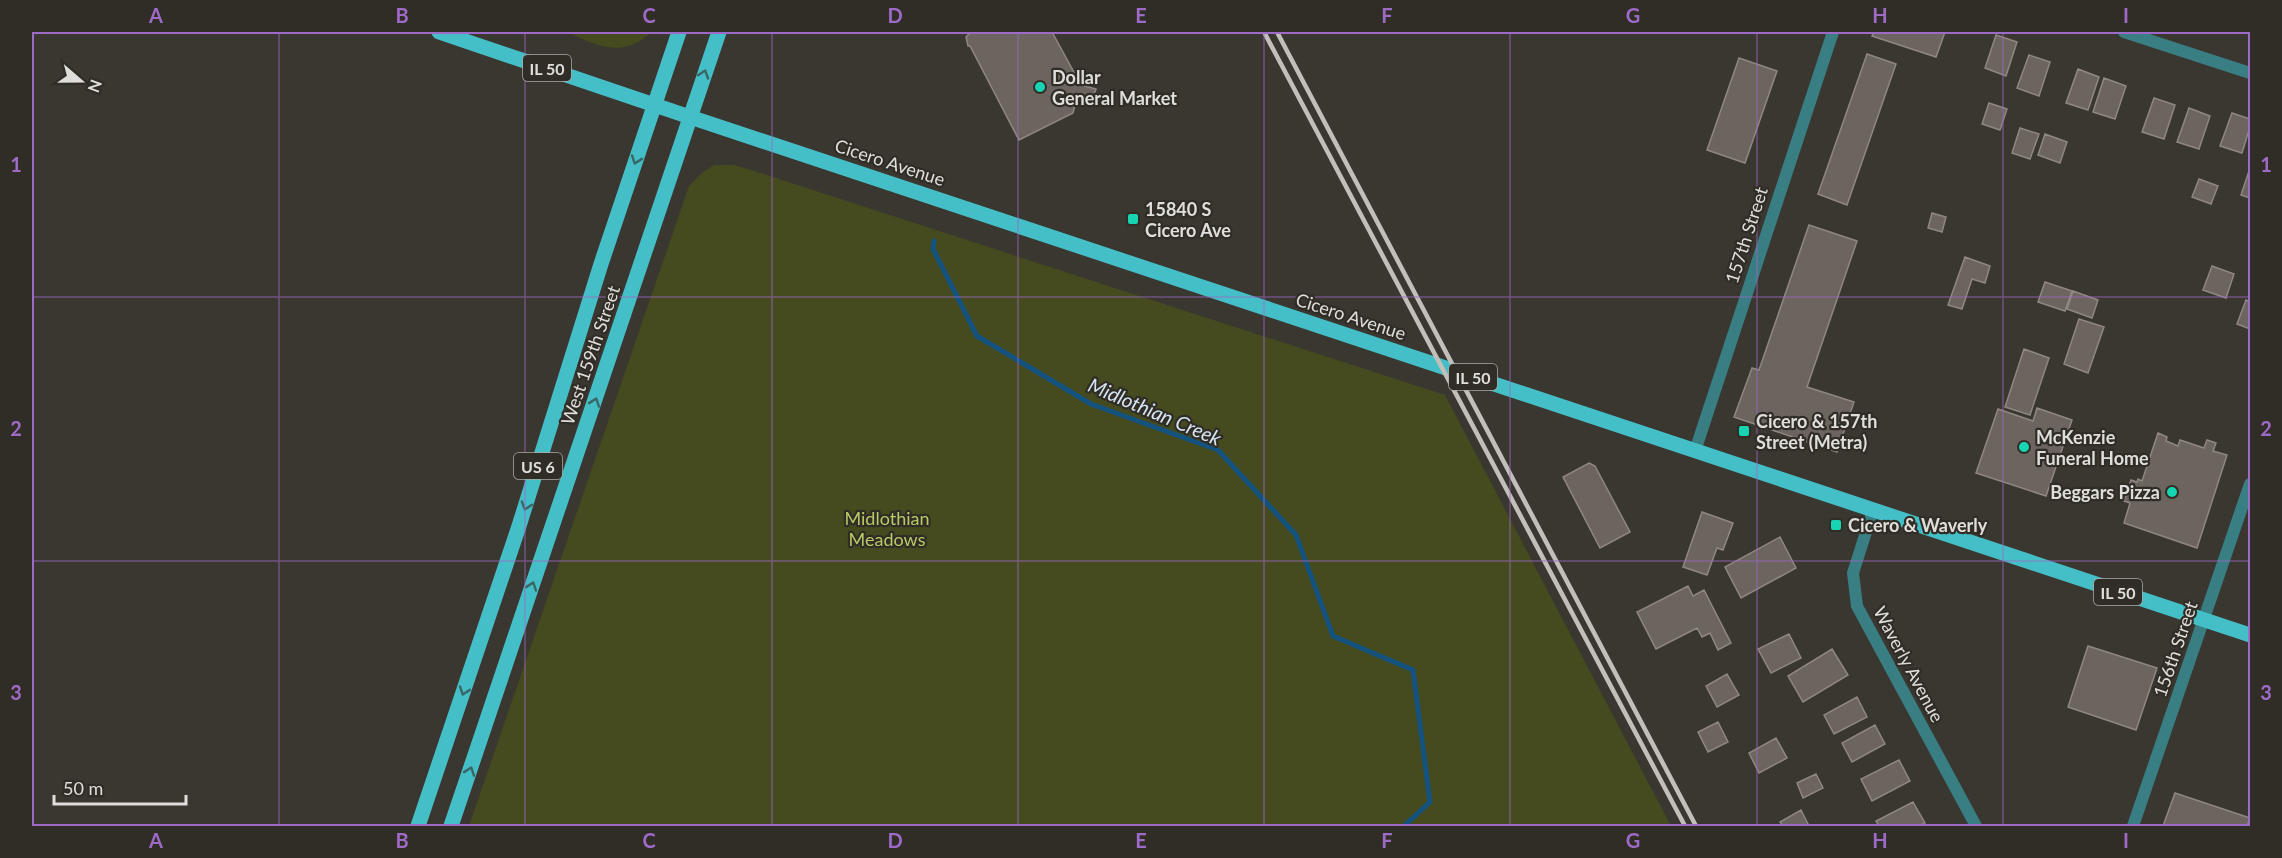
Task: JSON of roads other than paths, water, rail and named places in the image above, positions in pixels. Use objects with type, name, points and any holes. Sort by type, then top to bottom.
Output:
[{"type":"main road","name":"Cicero Avenue","points":[[439,32],[2250,635]]},
{"type":"main road","name":"West 159th Street","points":[[418,826],[519,526],[601,264],[680,32]]},
{"type":"main road","name":"West 159th Street","points":[[451,826],[719,32]]},
{"type":"street","name":"157th Street","points":[[1695,451],[1833,32]]},
{"type":"street","points":[[2124,32],[2250,73]]},
{"type":"street","name":"156th Street","points":[[2133,826],[2250,484]]},
{"type":"street","name":"Waverly Avenue","points":[[1873,510],[1854,573],[1857,606],[1976,826]]},
{"type":"waterway","name":"Midlothian Creek","points":[[934,241],[933,249],[977,336],[1091,404],[1218,450],[1296,535],[1333,636],[1413,670],[1430,802],[1404,826]]},
{"type":"railway","points":[[1264,32],[1685,826]]},
{"type":"railway","points":[[1277,32],[1696,826]]},
{"type":"place","name":"Dollar General Market","points":[[1040,87]]},
{"type":"place","name":"15840 S Cicero Ave","points":[[1133,219]]},
{"type":"place","name":"Cicero & 157th Street (Metra)","points":[[1744,431]]},
{"type":"place","name":"McKenzie Funeral Home","points":[[2024,447]]},
{"type":"place","name":"Beggars Pizza","points":[[2172,492]]},
{"type":"place","name":"Cicero & Waverly","points":[[1836,525]]},
{"type":"park label","name":"Midlothian Meadows","points":[[887,528]]}]
